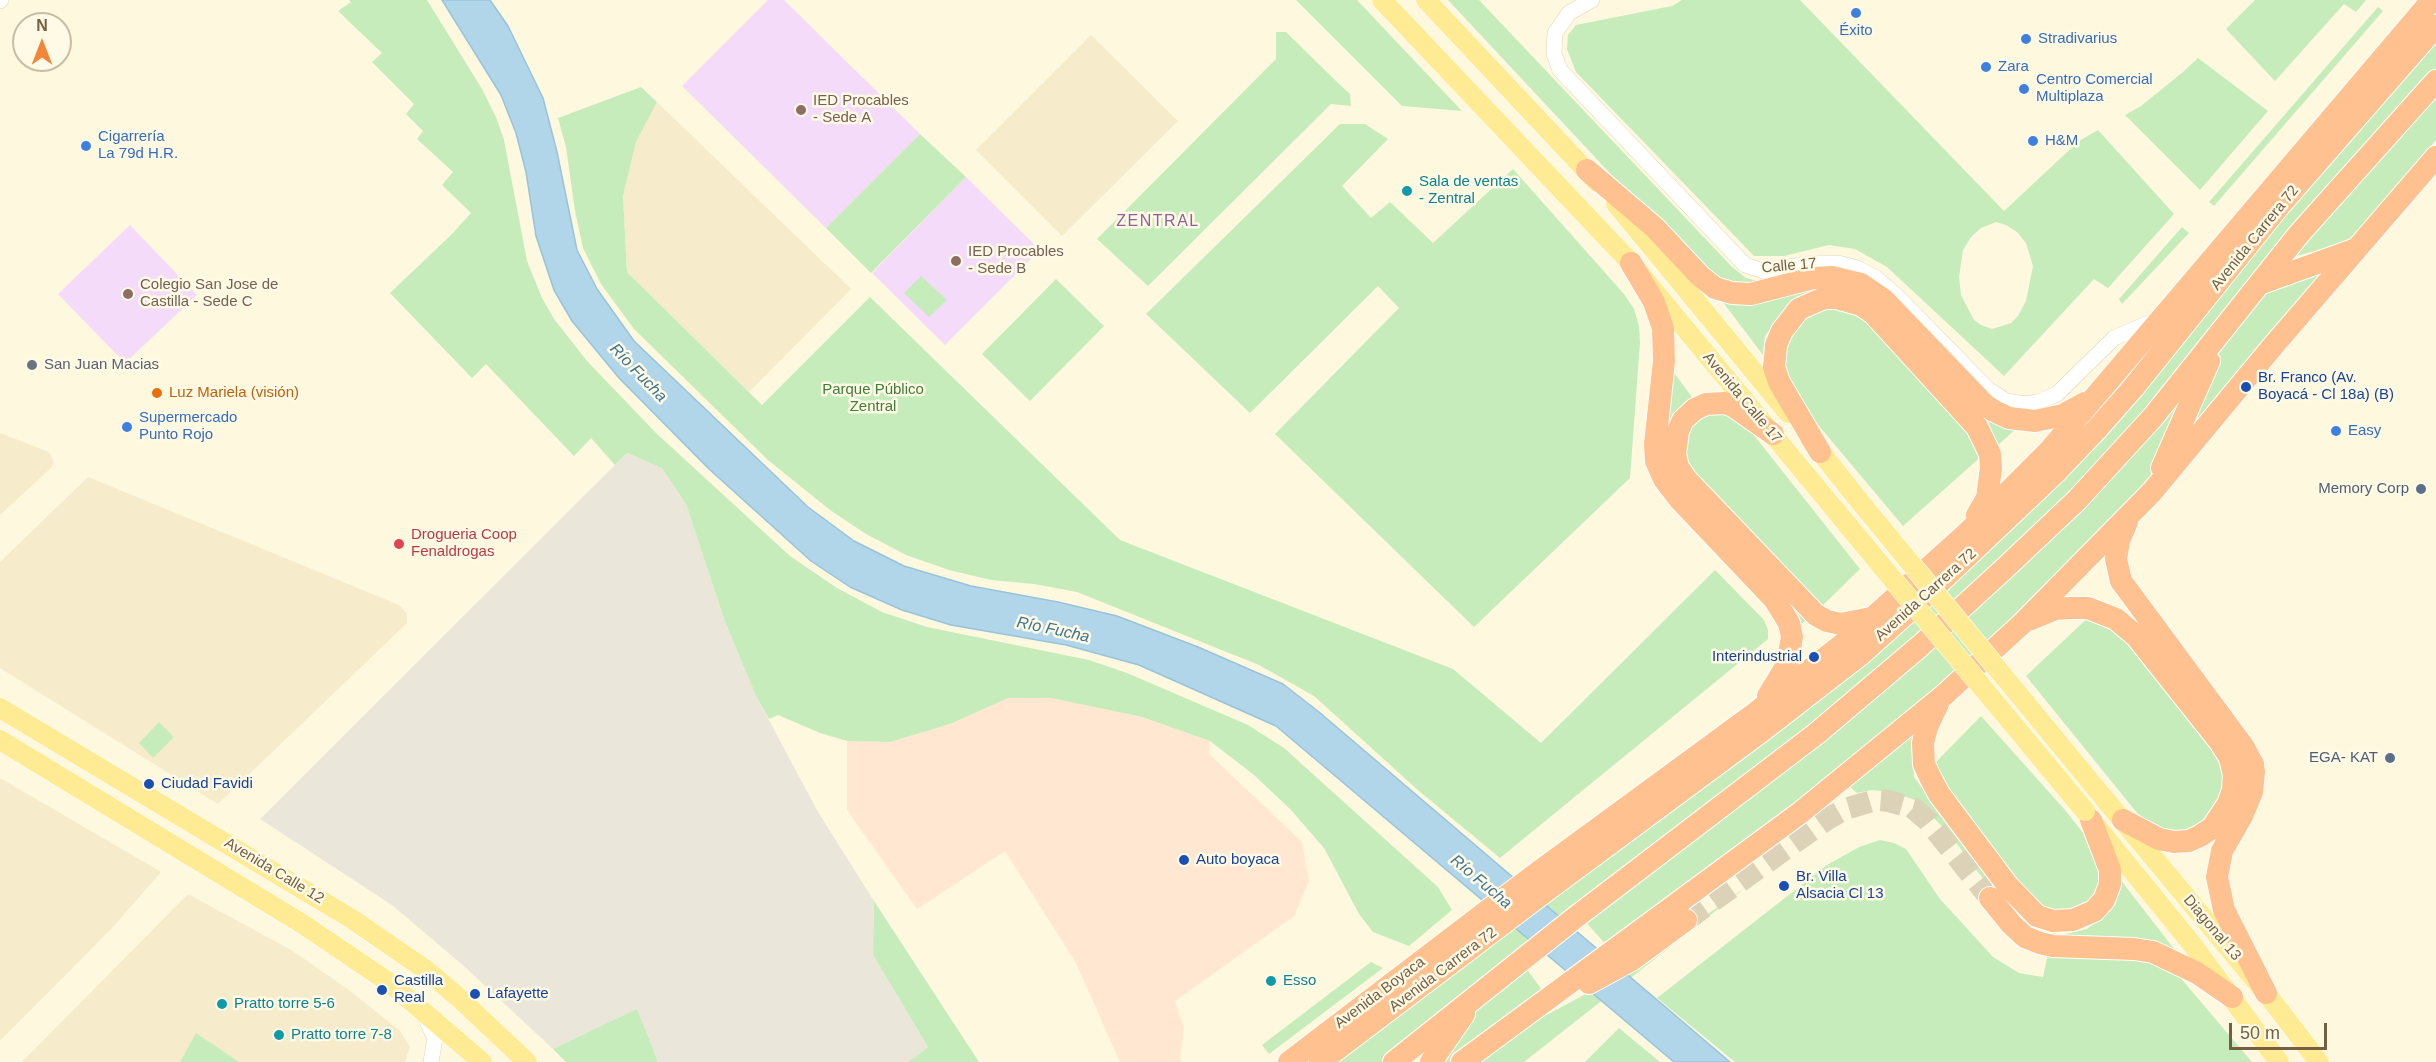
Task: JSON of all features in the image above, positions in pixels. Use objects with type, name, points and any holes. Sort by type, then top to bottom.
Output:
[{"type":"highway","name":"Avenida Carrera 72","points":[[1320,1062],[1370,1024],[1478,931],[1758,711],[1872,618],[1966,534],[2048,452],[2432,0]]},
{"type":"highway","name":"Avenida Carrera 72","points":[[1540,883],[1815,690],[1921,600],[2056,472],[2133,388],[2279,206],[2436,26]]},
{"type":"highway","points":[[1394,1062],[1576,918],[1816,734],[1928,638],[2077,500],[2153,417],[2299,234],[2436,81]]},
{"type":"highway","points":[[1618,958],[1942,697],[2024,622],[2152,492],[2436,157]]},
{"type":"highway","points":[[1587,170],[1655,228],[1700,276],[1716,288],[1732,293],[1751,294],[1813,278],[1832,277],[1862,284],[1883,299],[1985,405],[2002,415],[2035,421],[2053,418],[2063,415],[2096,396]]},
{"type":"highway","points":[[2225,275],[2248,217]]},
{"type":"highway","points":[[2262,283],[2357,249]]},
{"type":"highway","points":[[1631,263],[1654,302],[1663,328],[1664,361],[1655,444],[1656,461],[1664,479],[1680,500],[1774,599],[1789,623],[1792,637],[1787,664],[1758,711]]},
{"type":"highway","points":[[1820,452],[1779,382],[1774,367],[1782,331],[1799,309],[1824,298],[1836,298],[1861,305],[1873,313],[1965,412],[1983,437],[1990,454],[1990,486],[1987,498],[1966,534]]},
{"type":"highway","points":[[2152,492],[2219,336]]},
{"type":"highway","points":[[1773,434],[1733,406],[1725,403],[1706,404],[1695,409],[1683,420],[1678,431],[1675,454],[1678,467],[1686,479],[1816,615],[1827,621],[1841,624],[1872,618]]},
{"type":"highway","points":[[2129,515],[2119,541],[2116,559],[2121,581],[2243,746],[2253,764],[2252,792],[2242,816],[2222,851],[2217,878],[2224,910],[2266,993]]},
{"type":"highway","points":[[2024,622],[2055,609],[2071,608],[2088,608],[2116,619],[2136,636],[2220,742],[2230,758],[2234,775],[2233,790],[2228,804],[2212,828],[2200,836],[2189,841],[2174,842],[2159,839],[2123,820]]},
{"type":"highway","points":[[1942,697],[1927,727],[1922,754],[1924,764],[1939,794],[2008,886],[2037,916],[2053,921],[2073,920],[2094,911],[2104,900],[2110,884],[2110,870],[2088,816]]},
{"type":"highway","points":[[1990,898],[2025,937],[2040,944],[2153,952],[2198,973],[2232,998]]},
{"type":"highway","points":[[1461,1062],[1520,1020],[1618,958],[1686,920]]},
{"type":"highway","name":"Avenida Boyaca","points":[[1289,1062],[1386,989],[1478,931]]},
{"type":"highway","points":[[1370,1024],[1386,989]]},
{"type":"highway","points":[[1431,1062],[1475,997]]},
{"type":"main road","name":"Avenida Calle 17","points":[[1382,0],[1631,263],[2088,816]]},
{"type":"main road","name":"Avenida Calle 17","points":[[1426,0],[1587,170],[2103,797]]},
{"type":"main road","name":"Avenida Calle 12","points":[[0,708],[352,919],[426,970],[528,1062]]},
{"type":"main road","name":"Avenida Calle 12","points":[[0,741],[301,923],[390,983],[482,1062]]},
{"type":"main road","name":"Diagonal 13","points":[[2103,797],[2266,993],[2319,1062]]},
{"type":"main road","name":"Diagonal 13","points":[[2088,816],[2232,998],[2279,1062]]},
{"type":"street","name":"Calle 17","points":[[1592,0],[1575,9],[1564,19],[1555,33],[1554,54],[1560,70],[1745,265],[1763,271],[1814,263],[1838,263],[1857,268],[1876,278],[1896,295],[1988,389],[2006,401],[2025,404],[2038,402],[2057,394],[2114,338],[2163,316]]},
{"type":"street","points":[[421,1010],[435,1038],[431,1062]]},
{"type":"shaded area","name":"IED Procables - Sede A","points":[[768,0],[784,0],[920,134],[826,228],[682,86]]},
{"type":"shaded area","points":[[1091,35],[1178,121],[1062,236],[976,150]]},
{"type":"shaded area","points":[[657,102],[851,289],[749,392],[627,272],[623,196],[636,142]]},
{"type":"shaded area","name":"IED Procables - Sede B","points":[[966,177],[1040,250],[945,345],[872,273]]},
{"type":"shaded area","name":"Colegio San Jose de Castilla - Sede C","points":[[130,225],[197,295],[125,363],[58,294]]},
{"type":"shaded area","points":[[0,433],[49,452],[54,462],[52,467],[0,515]]},
{"type":"shaded area","points":[[627,453],[662,468],[686,504],[724,619],[756,696],[818,812],[874,901],[873,955],[928,1047],[908,1062],[658,1062],[637,1010],[553,1049],[465,967],[392,905],[260,819]]},
{"type":"shaded area","points":[[88,477],[399,605],[407,614],[407,623],[218,804],[0,668],[0,562]]},
{"type":"shaded area","points":[[1007,698],[1051,698],[1142,717],[1210,741],[1209,754],[1302,842],[1309,881],[1294,916],[1175,1001],[1184,1028],[1180,1059],[1182,1062],[1120,1062],[1076,963],[1005,851],[917,909],[847,810],[847,741],[890,742],[950,724]]},
{"type":"shaded area","points":[[0,778],[161,872],[113,927],[0,1041]]},
{"type":"shaded area","points":[[188,894],[291,950],[349,990],[400,1031],[410,1047],[405,1062],[22,1062]]},
{"type":"green space","points":[[349,0],[427,0],[482,89],[496,117],[504,140],[527,261],[542,298],[554,319],[587,361],[656,433],[790,556],[837,588],[882,612],[927,627],[1089,660],[1127,673],[1248,725],[1284,748],[1438,887],[1452,910],[1409,946],[1373,932],[1359,914],[1324,848],[1291,810],[1254,775],[1210,741],[1142,717],[1051,698],[1008,698],[950,724],[890,742],[847,741],[820,733],[778,715],[769,719],[756,696],[724,619],[686,504],[662,468],[627,453],[615,465],[591,438],[574,456],[486,364],[472,378],[390,293],[471,213],[442,185],[453,172],[417,139],[423,131],[406,114],[414,104],[372,62],[382,53],[338,11],[351,2]]},
{"type":"green space","points":[[1296,0],[1357,0],[1462,111],[1402,106]]},
{"type":"green space","points":[[1448,0],[1479,0],[1732,267],[1746,278],[1762,282],[1755,284],[1719,280],[1693,262]]},
{"type":"green space","points":[[1682,0],[1800,0],[2004,211],[2079,141],[2098,130],[2174,214],[2108,288],[2094,279],[2004,376],[1887,267],[1855,249],[1829,245],[1784,256],[1754,256],[1576,72],[1567,49],[1568,35],[1576,25],[1672,6]],"holes":[[[1996,222],[2017,232],[2026,243],[2033,266],[2026,301],[2018,316],[2011,323],[1992,329],[1974,320],[1961,295],[1959,277],[1963,250],[1971,237],[1981,228]]]},
{"type":"green space","points":[[2255,0],[2366,0],[2356,12],[2344,4],[2275,81],[2226,29]]},
{"type":"green space","points":[[2378,7],[2383,11],[2214,206],[2209,202]]},
{"type":"green space","points":[[1276,32],[1286,32],[1350,94],[1351,106],[1331,104],[1148,286],[1097,239],[1276,59]]},
{"type":"green space","points":[[2436,37],[2436,69],[2340,180],[2199,350],[2073,494],[1847,699],[1394,1050],[1383,1062],[1338,1062],[1611,851],[2185,335]]},
{"type":"green space","points":[[2198,58],[2268,111],[2200,190],[2125,115],[2141,106]]},
{"type":"green space","name":"Parque Público Zentral","points":[[641,87],[657,102],[636,142],[623,196],[627,272],[762,405],[870,297],[1120,540],[1453,669],[1541,743],[1715,570],[1764,620],[1768,630],[1768,639],[1500,858],[1419,791],[1314,696],[1259,665],[1077,592],[1034,584],[991,580],[949,570],[906,555],[866,534],[830,510],[768,460],[634,329],[601,284],[583,248],[566,147],[558,118]]},
{"type":"green space","points":[[2436,88],[2436,140],[2347,243],[2288,258]]},
{"type":"green space","points":[[1340,124],[1365,124],[1388,139],[1342,186],[1371,218],[1390,202],[1433,243],[1513,169],[1624,294],[1634,309],[1639,326],[1640,342],[1630,478],[1474,627],[1275,434],[1399,308],[1378,286],[1250,413],[1146,314]]},
{"type":"green space","points":[[920,134],[966,177],[871,273],[826,228]]},
{"type":"green space","points":[[2182,227],[2189,233],[2122,304],[2119,299]]},
{"type":"green space","points":[[2330,264],[2188,433],[2223,339],[2269,289]]},
{"type":"green space","points":[[921,276],[947,300],[929,317],[904,293]]},
{"type":"green space","points":[[1056,279],[1104,326],[1030,401],[982,354]]},
{"type":"green space","points":[[1815,289],[1855,293],[1872,302],[1983,413],[2007,424],[2019,426],[1996,447],[1979,417],[1880,316],[1868,305],[1854,298],[1817,293],[1785,308],[1765,336],[1763,355],[1722,301],[1740,305],[1758,303]]},
{"type":"green space","points":[[1835,305],[1856,310],[1953,407],[1984,454],[1903,526],[1793,395],[1779,363],[1793,322]]},
{"type":"green space","points":[[1670,367],[1694,400],[1669,443],[1807,619],[1797,628],[1662,450]]},
{"type":"green space","points":[[2194,377],[2146,487],[2025,607],[1900,722],[1608,947],[1584,920],[1743,798]]},
{"type":"green space","points":[[1721,410],[1745,424],[1860,569],[1820,608],[1687,468],[1683,441],[1694,419]]},
{"type":"green space","points":[[2093,613],[2108,618],[2218,754],[2225,786],[2210,819],[2181,833],[2162,833],[2146,824],[2026,676]]},
{"type":"green space","points":[[1981,716],[2065,810],[2096,849],[2103,867],[2096,897],[2066,916],[2033,905],[1961,812],[1934,764]]},
{"type":"green space","points":[[159,722],[174,737],[153,758],[139,743]]},
{"type":"green space","points":[[1919,728],[1912,747],[1914,777],[2018,916],[2030,926],[2046,932],[2062,935],[2087,929],[2100,919],[2116,874],[2178,954],[2053,939],[2014,920],[1948,832],[1915,800],[1891,792],[1872,790],[1857,793],[1850,787]]},
{"type":"green space","points":[[1880,840],[1906,849],[1940,899],[1993,957],[2019,973],[2043,977],[2048,954],[2152,962],[2178,975],[2252,1062],[1735,1062],[1657,998],[1827,865],[1859,847]]},
{"type":"green space","points":[[1746,887],[1524,1062],[1477,1062],[1528,1025],[1623,974]]},
{"type":"green space","points":[[874,901],[979,1062],[908,1062],[928,1047],[873,955]]},
{"type":"green space","points":[[1371,962],[1383,968],[1269,1054],[1262,1045]]},
{"type":"green space","points":[[1526,968],[1545,994],[1452,1062],[1438,1062],[1477,1004]]},
{"type":"green space","points":[[637,1009],[658,1062],[566,1062],[553,1049]]},
{"type":"green space","points":[[1619,1028],[1660,1062],[1585,1062]]},
{"type":"green space","points":[[196,1033],[239,1062],[180,1062]]},
{"type":"water","name":"Río Fucha","points":[[442,0],[490,0],[508,26],[543,98],[557,152],[577,250],[597,289],[634,341],[808,507],[854,541],[904,566],[971,586],[1058,602],[1117,616],[1198,647],[1283,684],[1319,712],[1730,1062],[1674,1062],[1276,726],[1139,665],[1066,645],[951,625],[902,610],[850,587],[811,561],[709,469],[619,378],[572,321],[554,290],[536,236],[526,172],[516,133],[501,95]]},
{"type":"tunnel","points":[[1686,920],[1826,820],[1845,809],[1876,800],[1913,808],[1928,821],[1990,898]]},
{"type":"place","name":"Éxito","points":[[1856,13]]},
{"type":"place","name":"Stradivarius","points":[[2026,39]]},
{"type":"place","name":"Zara","points":[[1986,67]]},
{"type":"place","name":"Centro Comercial Multiplaza","points":[[2024,89]]},
{"type":"place","name":"IED Procables - Sede A","points":[[801,110]]},
{"type":"place","name":"H&M","points":[[2033,141]]},
{"type":"place","name":"Cigarrería La 79d H.R.","points":[[86,146]]},
{"type":"place","name":"Sala de ventas - Zentral","points":[[1407,191]]},
{"type":"place","name":"IED Procables - Sede B","points":[[956,261]]},
{"type":"place","name":"Colegio San Jose de Castilla - Sede C","points":[[128,294]]},
{"type":"place","name":"San Juan Macias","points":[[32,365]]},
{"type":"place","name":"Br. Franco (Av. Boyacá - Cl 18a) (B)","points":[[2246,387]]},
{"type":"place","name":"Luz Mariela (visión)","points":[[157,393]]},
{"type":"place","name":"Supermercado Punto Rojo","points":[[127,427]]},
{"type":"place","name":"Easy","points":[[2336,431]]},
{"type":"place","name":"Memory Corp","points":[[2421,489]]},
{"type":"place","name":"Drogueria Coop Fenaldrogas","points":[[399,544]]},
{"type":"place","name":"Interindustrial","points":[[1814,657]]},
{"type":"place","name":"EGA- KAT","points":[[2390,758]]},
{"type":"place","name":"Ciudad Favidi","points":[[149,784]]},
{"type":"place","name":"Auto boyaca","points":[[1184,860]]},
{"type":"place","name":"Br. Villa Alsacia Cl 13","points":[[1784,886]]},
{"type":"place","name":"Esso","points":[[1271,981]]},
{"type":"place","name":"Castilla Real","points":[[382,990]]},
{"type":"place","name":"Lafayette","points":[[475,994]]},
{"type":"place","name":"Pratto torre 5-6","points":[[222,1004]]},
{"type":"place","name":"Pratto torre 7-8","points":[[279,1035]]},
{"type":"district","name":"ZENTRAL","points":[[1158,222]]}]
